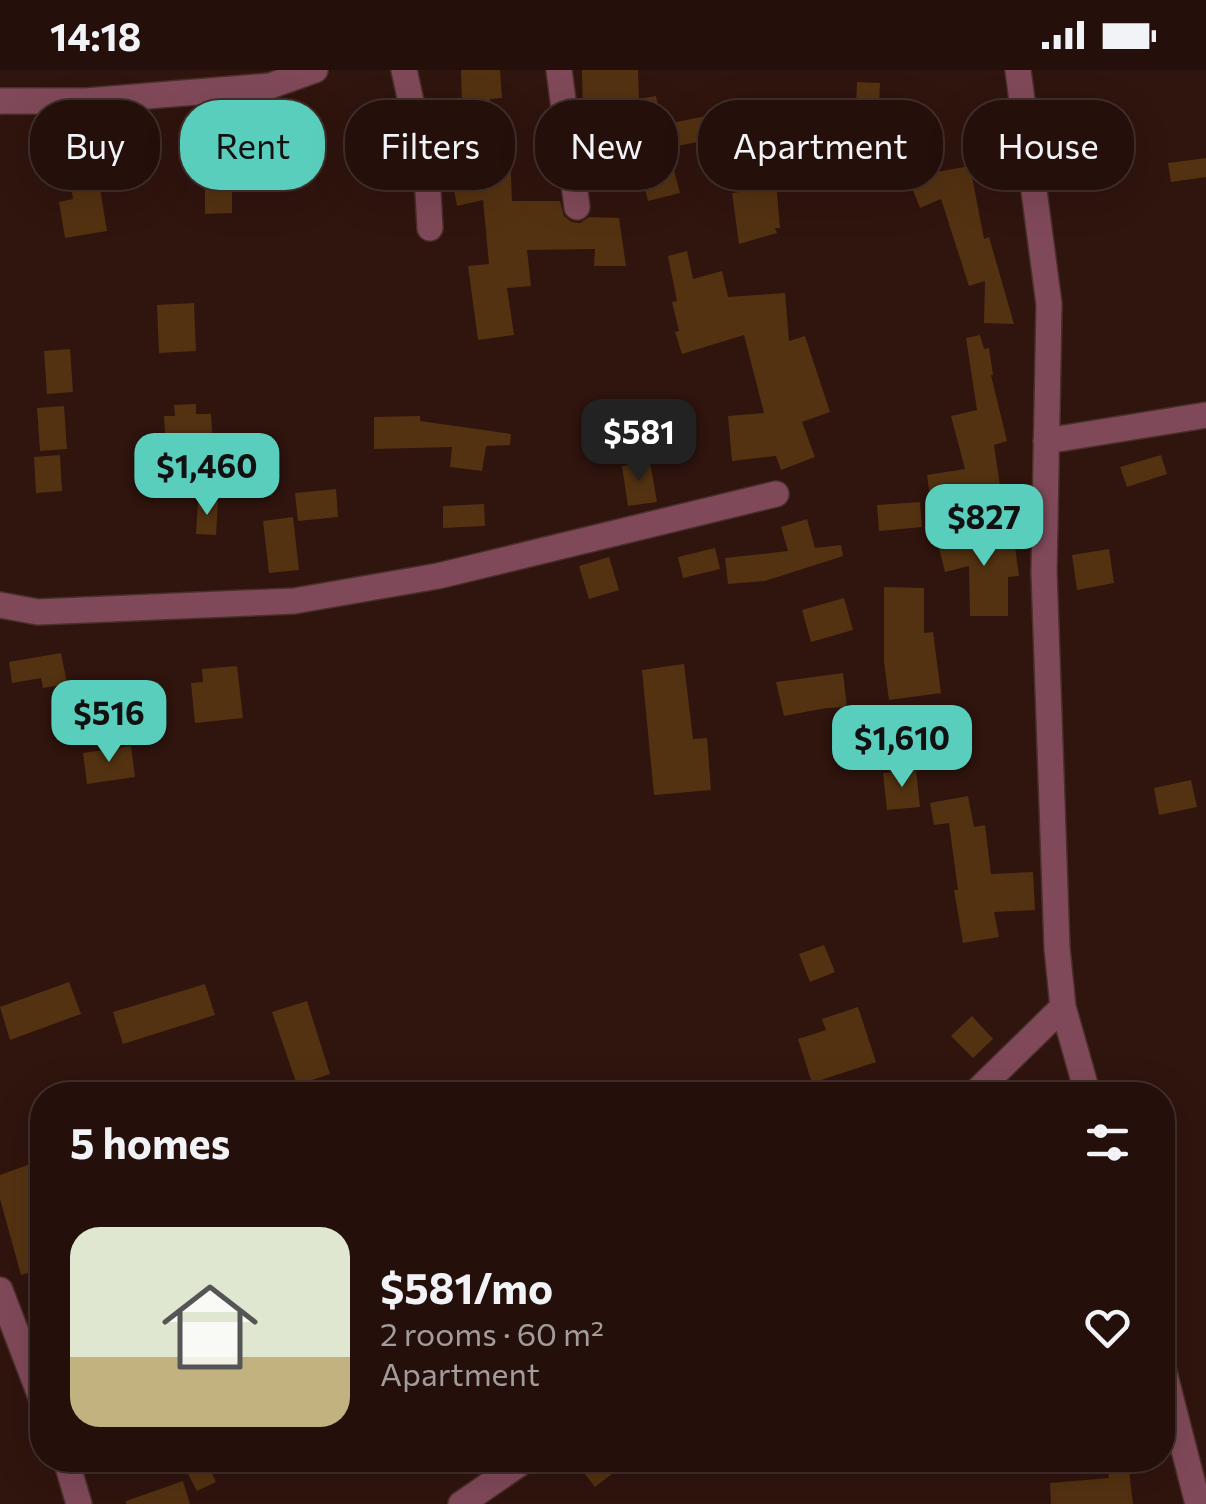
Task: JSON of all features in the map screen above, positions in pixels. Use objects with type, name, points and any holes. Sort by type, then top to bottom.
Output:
[{"type":"street","points":[[0,101],[86,101],[270,86],[315,70]]},
{"type":"street","points":[[404,70],[428,174],[430,228]]},
{"type":"street","points":[[559,70],[577,207]]},
{"type":"street","points":[[1018,70],[1049,304],[1044,572],[1056,948],[1063,1007],[1084,1082]]},
{"type":"street","points":[[1046,441],[1206,415]]},
{"type":"street","points":[[0,605],[38,612],[294,601],[438,576],[776,494]]},
{"type":"street","points":[[986,1082],[1063,1007]]},
{"type":"street","points":[[0,1290],[30,1369]]},
{"type":"street","points":[[1175,1415],[1198,1504]]},
{"type":"street","points":[[70,1472],[79,1504]]},
{"type":"street","points":[[461,1504],[508,1472]]},
{"type":"building","points":[[461,70],[500,70],[502,98],[462,100]]},
{"type":"building","points":[[582,70],[638,70],[639,99],[656,96],[657,100],[583,100]]},
{"type":"building","points":[[857,82],[880,83],[879,100],[856,100]]},
{"type":"building","points":[[698,118],[698,142],[678,146],[678,122]]},
{"type":"building","points":[[1206,158],[1206,177],[1171,182],[1168,163]]},
{"type":"building","points":[[963,167],[963,190],[975,190],[984,239],[989,237],[1014,324],[984,323],[985,281],[969,286],[941,199],[920,208],[913,190],[943,190],[943,171]]},
{"type":"building","points":[[678,186],[680,193],[648,201],[645,190],[678,190]]},
{"type":"building","points":[[72,190],[100,190],[107,231],[65,238],[59,202],[73,199]]},
{"type":"building","points":[[205,190],[232,190],[232,213],[205,214]]},
{"type":"building","points":[[454,190],[512,190],[512,201],[560,201],[564,216],[572,222],[580,223],[589,217],[619,218],[626,266],[594,266],[595,249],[527,250],[531,286],[507,288],[514,335],[478,340],[468,266],[489,264],[483,200],[457,206]]},
{"type":"building","points":[[777,190],[780,228],[775,228],[777,233],[739,244],[732,193]]},
{"type":"building","points":[[687,251],[693,279],[722,271],[728,297],[785,293],[789,341],[805,336],[830,412],[802,422],[815,457],[781,470],[776,456],[732,461],[728,416],[764,413],[744,335],[682,354],[675,332],[679,331],[672,302],[677,301],[668,256]]},
{"type":"building","points":[[194,303],[196,351],[159,353],[157,305]]},
{"type":"building","points":[[980,335],[984,349],[989,348],[991,375],[1007,441],[994,445],[1001,492],[931,504],[927,475],[965,469],[951,416],[977,410],[966,338]]},
{"type":"building","points":[[70,349],[73,392],[47,394],[44,351]]},
{"type":"building","points":[[196,404],[196,414],[211,414],[213,445],[166,449],[164,416],[175,416],[174,405]]},
{"type":"building","points":[[64,406],[67,449],[40,451],[37,408]]},
{"type":"building","points":[[420,416],[420,421],[511,434],[510,445],[486,446],[482,471],[450,467],[452,447],[374,449],[374,417]]},
{"type":"building","points":[[60,455],[62,491],[36,493],[34,457]]},
{"type":"building","points":[[1161,455],[1167,474],[1127,487],[1120,467]]},
{"type":"building","points":[[650,462],[657,502],[628,506],[622,466]]},
{"type":"building","points":[[336,489],[338,517],[298,521],[295,493]]},
{"type":"building","points":[[198,501],[218,502],[216,535],[196,534]]},
{"type":"building","points":[[920,502],[922,527],[879,531],[877,505]]},
{"type":"building","points":[[484,504],[485,526],[443,528],[443,506]]},
{"type":"building","points":[[293,517],[299,570],[269,573],[263,521]]},
{"type":"building","points":[[807,519],[815,548],[841,545],[843,556],[765,581],[728,584],[725,558],[788,551],[781,527]]},
{"type":"building","points":[[1004,527],[1006,540],[1014,539],[1019,576],[1008,577],[1008,616],[970,616],[969,566],[945,572],[938,544]]},
{"type":"building","points":[[715,548],[720,569],[683,578],[678,557]]},
{"type":"building","points":[[1109,549],[1114,583],[1077,590],[1072,555]]},
{"type":"building","points":[[609,557],[619,590],[589,599],[579,566]]},
{"type":"building","points":[[884,587],[924,588],[924,633],[933,632],[941,693],[889,700],[884,662]]},
{"type":"building","points":[[844,598],[853,630],[811,642],[802,610]]},
{"type":"building","points":[[61,653],[67,684],[43,688],[41,678],[12,683],[9,662]]},
{"type":"building","points":[[684,664],[693,739],[707,738],[711,790],[654,795],[642,670]]},
{"type":"building","points":[[237,666],[243,718],[195,723],[191,683],[203,682],[202,669]]},
{"type":"building","points":[[843,673],[847,707],[784,716],[776,682]]},
{"type":"building","points":[[131,746],[135,777],[87,784],[83,753]]},
{"type":"building","points":[[916,770],[920,807],[887,810],[883,773]]},
{"type":"building","points":[[1191,780],[1197,807],[1159,815],[1154,788]]},
{"type":"building","points":[[968,796],[974,827],[985,825],[991,874],[1033,872],[1035,910],[994,912],[999,937],[963,943],[949,823],[934,825],[930,803]]},
{"type":"building","points":[[824,945],[835,972],[810,982],[799,954]]},
{"type":"building","points":[[69,982],[81,1014],[10,1040],[0,1007]]},
{"type":"building","points":[[205,984],[215,1015],[123,1044],[113,1012]]},
{"type":"building","points":[[307,1001],[330,1074],[296,1082],[272,1012]]},
{"type":"building","points":[[858,1007],[876,1062],[812,1082],[798,1039],[826,1030],[822,1019]]},
{"type":"building","points":[[972,1016],[993,1039],[973,1058],[951,1036]]},
{"type":"building","points":[[30,1164],[30,1272],[21,1275],[0,1199],[0,1175]]},
{"type":"building","points":[[187,1472],[211,1472],[216,1482],[197,1491]]},
{"type":"building","points":[[583,1472],[614,1472],[595,1487]]},
{"type":"building","points":[[1108,1472],[1129,1472],[1133,1504],[1051,1504],[1050,1483],[1109,1478]]},
{"type":"building","points":[[183,1481],[190,1504],[126,1504],[126,1501]]}]
